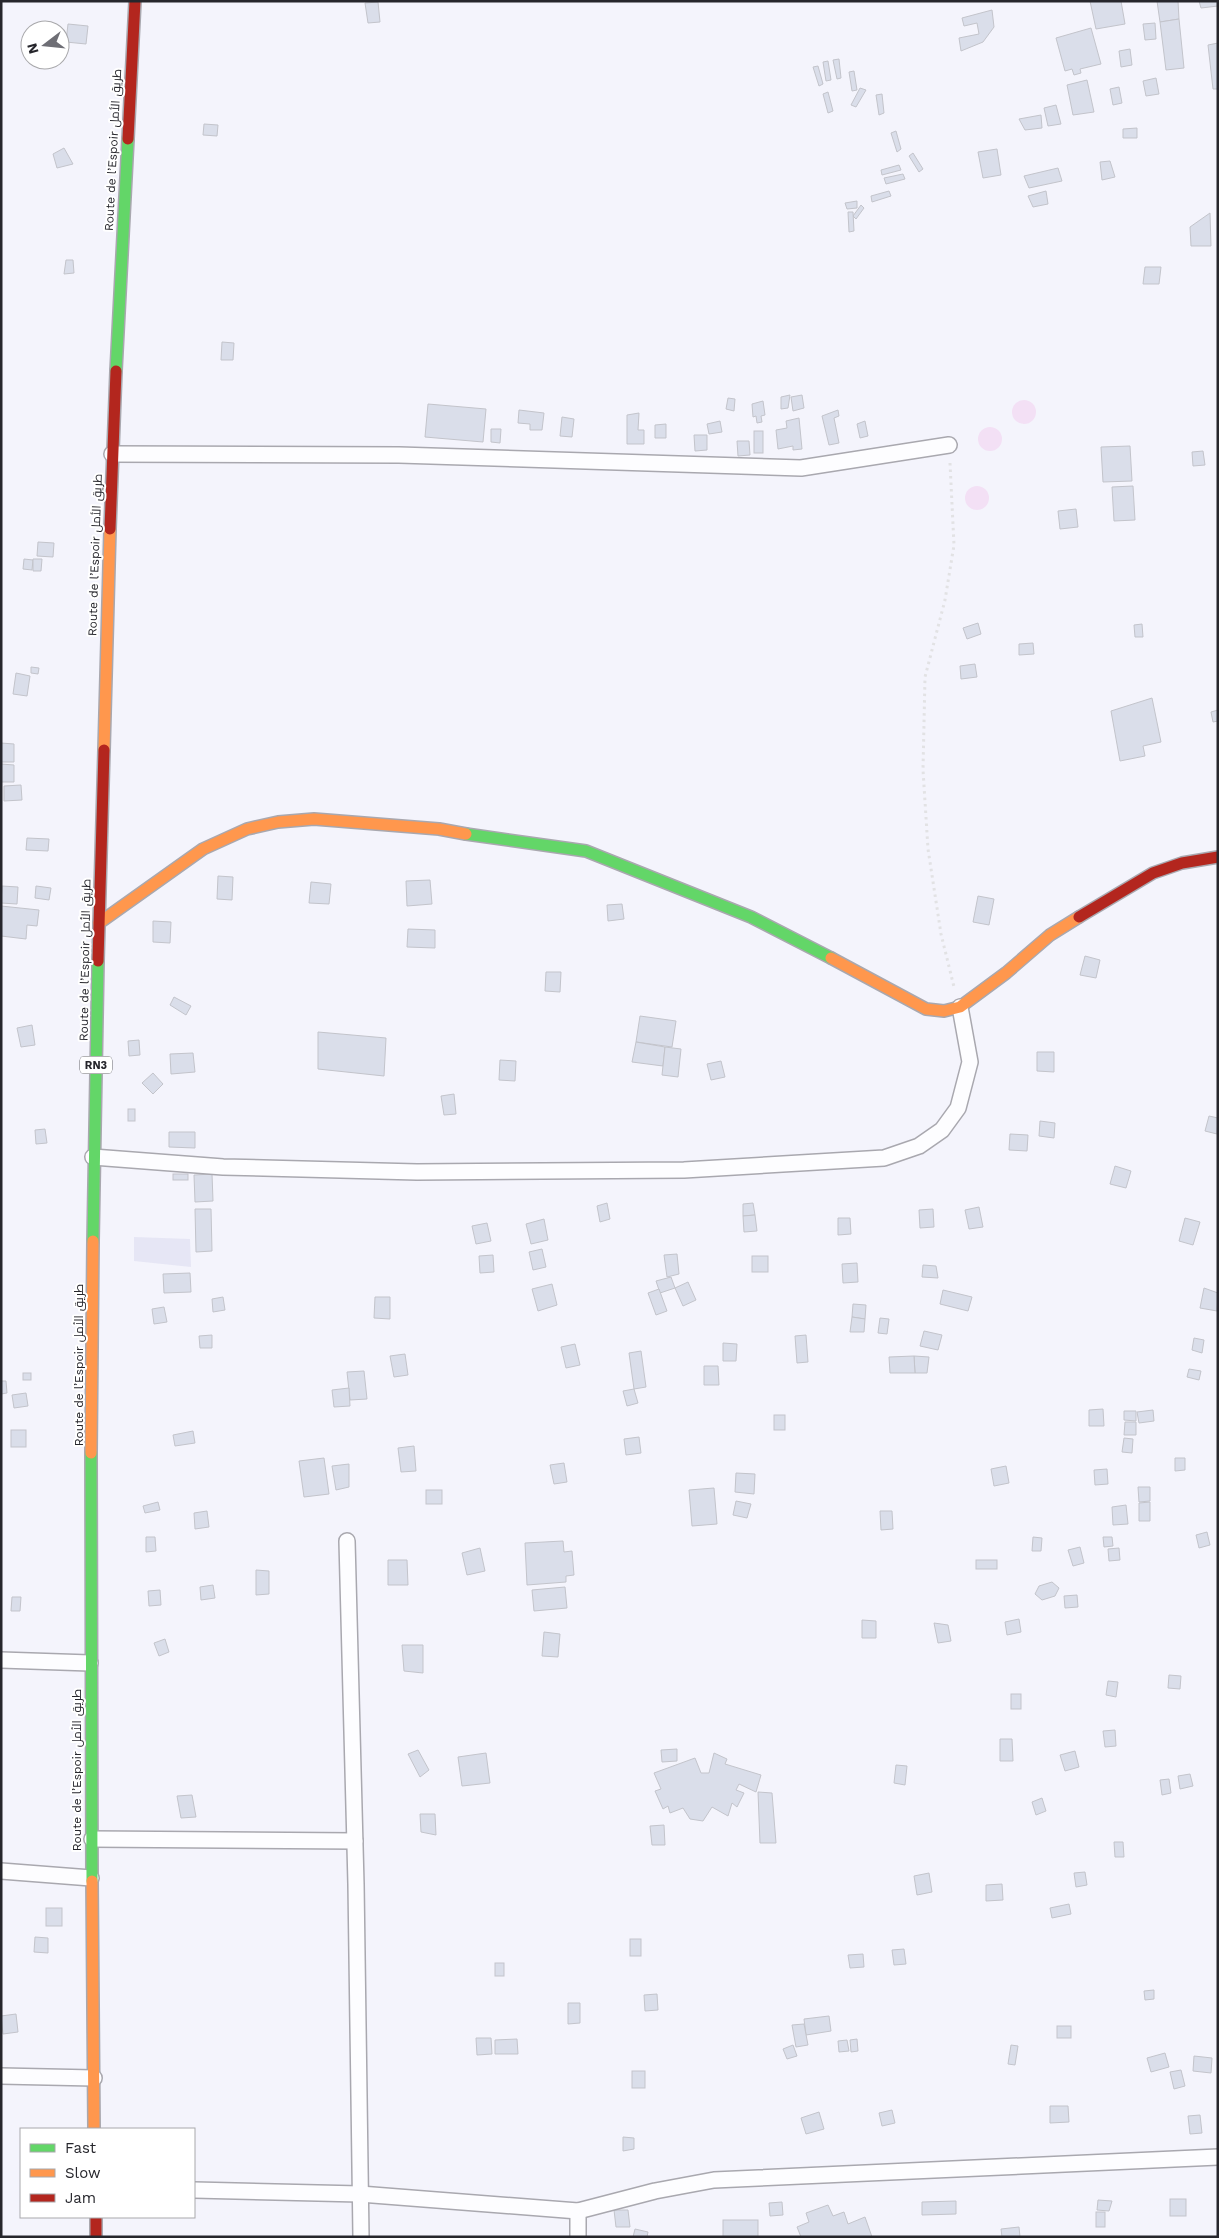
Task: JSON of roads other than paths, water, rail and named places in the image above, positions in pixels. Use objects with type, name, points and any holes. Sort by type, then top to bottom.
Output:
[{"type":"main road","name":"Route de l’Espoir طريق الأمل","points":[[94,2128],[90,1663],[93,1157],[112,454],[135,1]]},
{"type":"main road","points":[[99,923],[203,849],[247,829],[278,822],[314,819],[438,829],[499,840],[586,851],[751,917],[882,984],[926,1010],[944,1011],[960,1007],[1006,973],[1050,935],[1153,873],[1182,862],[1218,857]]},
{"type":"main road","points":[[96,2218],[96,2237]]},
{"type":"street","points":[[112,454],[398,455],[801,468],[949,445]]},
{"type":"street","points":[[93,1157],[223,1167],[418,1172],[684,1170],[884,1158],[919,1146],[942,1130],[958,1108],[970,1062],[960,1007]]},
{"type":"street","points":[[347,1541],[355,1841],[361,2237]]},
{"type":"street","points":[[1,1660],[90,1663]]},
{"type":"street","points":[[92,1839],[355,1841]]},
{"type":"street","points":[[1,1871],[91,1878]]},
{"type":"street","points":[[1,2076],[94,2078]]},
{"type":"street","points":[[195,2190],[360,2194],[578,2211],[655,2191],[714,2180],[1218,2157]]},
{"type":"street","points":[[578,2211],[578,2237]]}]
